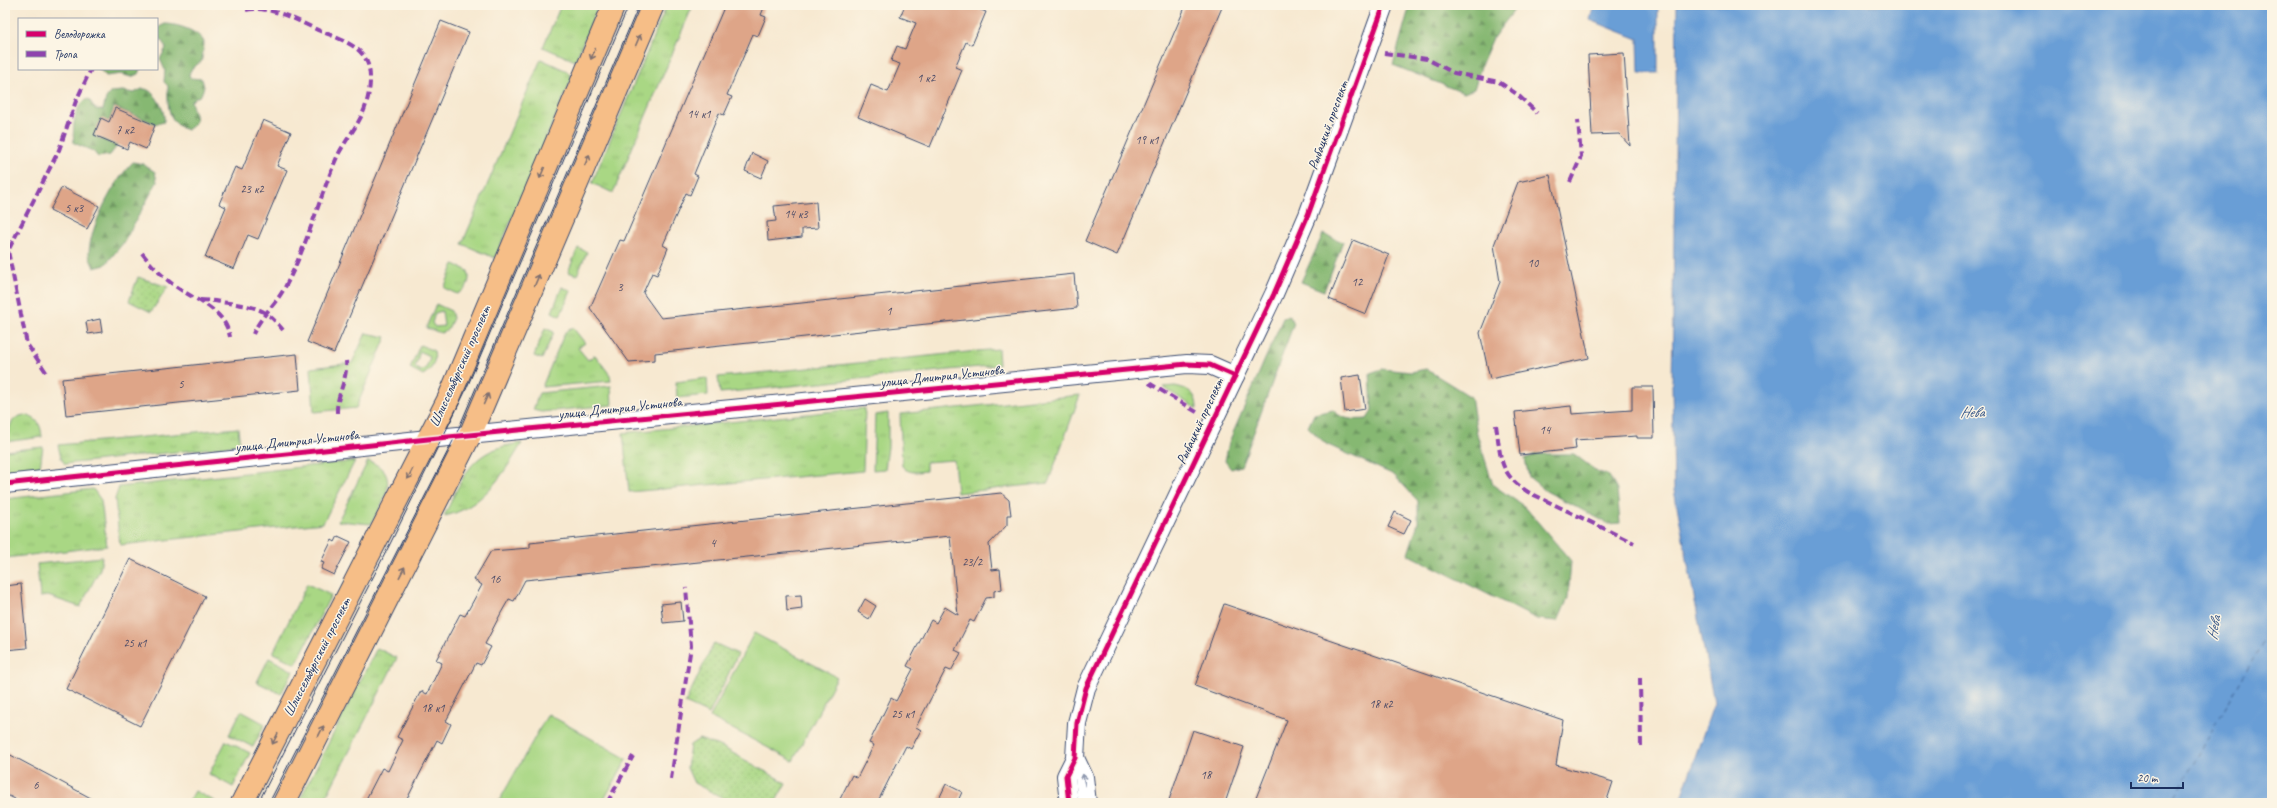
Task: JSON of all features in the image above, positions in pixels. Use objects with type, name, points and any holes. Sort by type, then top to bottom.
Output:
[{"type":"main road","name":"Шлиссельбургский проспект","points":[[242,803],[449,398],[614,5]]},
{"type":"main road","points":[[284,803],[470,435],[653,5]]},
{"type":"street","name":"Рыбацкий проспект","points":[[1069,803],[1066,776],[1075,758],[1077,723],[1086,688],[1274,294],[1308,215],[1384,5]]},
{"type":"street","name":"улица Дмитрия Устинова","points":[[5,484],[428,439],[1187,364],[1210,365],[1235,376]]},
{"type":"street","name":"Рыбацкий проспект","points":[[1075,758],[1084,777],[1087,803]]},
{"type":"green space","points":[[561,5],[599,5],[575,61],[543,47]]},
{"type":"green space","points":[[667,5],[693,5],[613,193],[592,183]]},
{"type":"green space","points":[[1410,5],[1518,5],[1493,38],[1482,63],[1474,89],[1464,93],[1393,65]]},
{"type":"green space","points":[[165,24],[175,25],[193,31],[204,42],[202,61],[192,68],[189,74],[190,78],[202,79],[204,87],[201,95],[191,101],[195,113],[195,120],[192,127],[187,130],[180,127],[175,122],[168,106],[168,86],[164,82],[165,70],[160,59],[166,48],[159,36],[159,27]]},
{"type":"green space","points":[[541,59],[567,71],[572,78],[495,258],[462,244]]},
{"type":"green space","points":[[100,70],[140,70],[138,74],[131,77],[121,74],[106,76]]},
{"type":"green space","points":[[142,89],[146,89],[155,96],[161,106],[164,122],[156,124],[114,107],[109,121],[101,118],[94,136],[117,146],[110,155],[98,157],[93,151],[74,143],[73,131],[75,118],[80,105],[84,101],[89,99],[95,109],[103,110],[106,98],[111,92],[123,91],[134,93]]},
{"type":"green space","points":[[133,162],[143,164],[155,172],[157,182],[124,242],[105,265],[94,268],[89,253],[90,242],[98,217],[118,180]]},
{"type":"green space","points":[[1323,234],[1343,242],[1324,291],[1301,282]]},
{"type":"green space","points":[[578,248],[587,252],[577,275],[568,272]]},
{"type":"green space","points":[[454,264],[468,271],[469,275],[466,287],[457,294],[444,288]]},
{"type":"green space","points":[[138,277],[168,287],[151,312],[129,301]]},
{"type":"green space","points":[[562,287],[571,291],[560,316],[552,312]]},
{"type":"green space","points":[[436,304],[451,311],[453,318],[448,329],[441,333],[426,328]],"holes":[[[442,311],[444,326],[435,327],[432,323],[435,313]]]},
{"type":"green space","points":[[1289,316],[1294,323],[1247,451],[1241,466],[1231,469],[1225,461],[1229,442],[1283,318]]},
{"type":"green space","points":[[545,328],[554,332],[542,359],[534,356]]},
{"type":"green space","points":[[573,328],[585,343],[578,348],[588,360],[595,355],[610,375],[611,381],[542,387],[565,332]]},
{"type":"green space","points":[[366,333],[386,337],[356,408],[314,412],[311,368],[352,363]]},
{"type":"green space","points":[[420,345],[434,351],[435,359],[433,365],[426,373],[423,375],[410,368]],"holes":[[[420,351],[430,357],[426,368],[420,371],[415,367]]]},
{"type":"green space","points":[[998,349],[999,365],[720,393],[718,377]]},
{"type":"green space","points":[[1382,369],[1411,372],[1426,369],[1471,397],[1477,434],[1493,485],[1525,507],[1571,561],[1568,598],[1558,621],[1537,619],[1408,554],[1418,523],[1418,501],[1394,475],[1326,444],[1308,427],[1314,414],[1333,410],[1344,418],[1367,419],[1372,411],[1370,373]]},
{"type":"green space","points":[[707,378],[708,395],[677,398],[676,382]]},
{"type":"green space","points":[[611,386],[612,405],[541,412],[533,410],[539,393]]},
{"type":"green space","points":[[1175,386],[1192,393],[1196,400],[1197,409],[1163,387]]},
{"type":"green space","points":[[1080,395],[1048,483],[957,493],[954,460],[926,462],[926,471],[910,471],[904,469],[902,466],[900,414]]},
{"type":"green space","points":[[865,408],[863,471],[629,492],[623,433]]},
{"type":"green space","points":[[888,413],[888,447],[885,469],[873,470],[875,415]]},
{"type":"green space","points":[[25,415],[36,420],[40,426],[42,437],[5,442],[5,435],[8,434],[13,421],[18,417]]},
{"type":"green space","points":[[238,428],[240,445],[65,464],[61,458],[58,445]]},
{"type":"green space","points":[[522,443],[499,478],[480,498],[457,512],[444,516],[464,476],[471,466],[491,451],[505,446]]},
{"type":"green space","points":[[43,447],[40,467],[5,471],[5,451]]},
{"type":"green space","points":[[1536,454],[1574,454],[1595,470],[1609,476],[1617,490],[1620,523],[1609,524],[1546,491],[1529,477],[1525,459]]},
{"type":"green space","points":[[355,461],[323,523],[120,545],[115,499],[119,487]]},
{"type":"green space","points":[[368,461],[379,466],[385,473],[387,480],[385,498],[381,507],[371,524],[338,521]]},
{"type":"green space","points":[[93,489],[101,500],[107,546],[5,558],[5,499]]},
{"type":"green space","points":[[102,557],[100,569],[80,607],[48,596],[40,597],[37,564]]},
{"type":"green space","points":[[307,584],[331,595],[296,664],[273,653]]},
{"type":"green space","points":[[754,633],[837,677],[793,761],[710,717]]},
{"type":"green space","points":[[714,643],[738,654],[709,714],[685,703]]},
{"type":"green space","points":[[377,648],[397,658],[323,803],[298,803]]},
{"type":"green space","points":[[269,658],[293,671],[281,694],[257,682]]},
{"type":"green space","points":[[241,711],[265,724],[253,747],[229,735]]},
{"type":"green space","points":[[548,714],[627,759],[602,803],[498,803]]},
{"type":"green space","points":[[699,739],[722,747],[786,783],[775,803],[733,803],[694,783],[687,768],[690,745]]},
{"type":"green space","points":[[226,741],[250,753],[233,787],[209,774]]},
{"type":"green space","points":[[195,791],[218,803],[188,803]]},
{"type":"water","points":[[1594,5],[1658,5],[1658,73],[1639,73],[1638,39],[1590,20]]},
{"type":"water","name":"Нева","points":[[1677,5],[2272,5],[2272,803],[1679,803],[1714,703],[1674,490],[1672,385]]},
{"type":"building","points":[[725,5],[765,5],[761,15],[766,17],[758,36],[753,34],[727,95],[732,97],[724,115],[719,113],[694,174],[698,176],[690,195],[686,193],[663,245],[668,248],[657,275],[652,273],[643,293],[661,318],[1074,274],[1077,308],[655,353],[655,360],[629,362],[590,308],[620,240],[624,241]]},
{"type":"building","points":[[905,5],[968,5],[986,12],[972,45],[966,42],[955,67],[962,70],[930,147],[858,117],[871,85],[888,92],[900,64],[891,61],[897,46],[905,49],[916,23],[900,17]]},
{"type":"building","points":[[1186,5],[1223,5],[1117,255],[1085,241]]},
{"type":"building","points":[[441,21],[469,32],[334,353],[307,342]]},
{"type":"building","points":[[1624,53],[1630,146],[1619,134],[1592,135],[1588,55]]},
{"type":"building","points":[[115,108],[155,125],[146,149],[130,142],[127,149],[94,135],[101,118],[109,122]]},
{"type":"building","points":[[263,120],[291,132],[277,166],[287,170],[258,239],[248,235],[234,269],[205,257],[226,207],[219,204],[235,167],[242,170]]},
{"type":"building","points":[[752,153],[768,161],[761,178],[745,171]]},
{"type":"building","points":[[1550,175],[1589,358],[1490,379],[1480,333],[1500,282],[1494,245],[1518,182]]},
{"type":"building","points":[[62,187],[99,206],[87,229],[50,210]]},
{"type":"building","points":[[816,202],[818,228],[802,229],[802,237],[768,241],[767,222],[776,221],[774,206]]},
{"type":"building","points":[[1353,240],[1389,255],[1366,314],[1329,299]]},
{"type":"building","points":[[100,319],[102,332],[88,334],[86,322]]},
{"type":"building","points":[[297,354],[300,390],[66,415],[62,379]]},
{"type":"building","points":[[1360,375],[1365,409],[1345,412],[1341,378]]},
{"type":"building","points":[[1632,387],[1653,387],[1654,438],[1637,438],[1637,436],[1575,440],[1576,449],[1520,455],[1515,412],[1571,406],[1572,414],[1632,410]]},
{"type":"building","points":[[1001,493],[1009,500],[1011,515],[1007,515],[1007,525],[989,544],[992,570],[1000,569],[1002,589],[994,591],[994,597],[986,598],[974,622],[970,620],[955,650],[961,653],[951,671],[946,669],[916,727],[921,730],[911,749],[906,746],[877,803],[838,803],[852,775],[857,778],[874,745],[869,743],[891,698],[896,701],[913,669],[907,666],[931,620],[936,623],[945,607],[958,615],[950,536],[525,580],[514,601],[509,599],[501,613],[485,644],[491,647],[481,665],[476,663],[446,721],[451,724],[442,743],[437,740],[405,803],[364,803],[382,768],[388,771],[403,740],[397,737],[421,691],[427,694],[442,663],[436,660],[460,614],[465,616],[482,585],[474,580],[491,551],[530,548],[530,543]]},
{"type":"building","points":[[1395,512],[1411,520],[1404,534],[1388,527]]},
{"type":"building","points":[[338,536],[351,542],[334,575],[321,569],[324,563],[321,562],[332,540],[335,542]]},
{"type":"building","points":[[130,559],[205,596],[140,726],[66,689]]},
{"type":"building","points":[[21,584],[27,648],[5,650],[5,586]]},
{"type":"building","points":[[801,595],[802,609],[787,611],[786,596]]},
{"type":"building","points":[[865,599],[876,606],[869,619],[858,612]]},
{"type":"building","points":[[681,602],[683,621],[663,623],[661,604]]},
{"type":"building","points":[[1224,604],[1563,720],[1556,765],[1613,782],[1606,803],[1254,803],[1287,720],[1195,686]]},
{"type":"building","points":[[1193,730],[1244,747],[1225,803],[1168,803]]},
{"type":"building","points":[[5,752],[100,803],[23,803],[5,794]]},
{"type":"building","points":[[946,784],[962,792],[957,803],[937,803]]},
{"type":"ferry route","points":[[2171,803],[2272,626]]},
{"type":"tram line","points":[[258,803],[391,542],[465,392],[629,5]]},
{"type":"tram line","points":[[269,803],[455,437],[639,5]]},
{"type":"marked path","points":[[246,10],[255,9],[275,12],[347,42],[364,56],[369,66],[370,76],[369,92],[365,109],[337,157],[292,273],[284,289],[253,334]]},
{"type":"marked path","points":[[1384,53],[1427,59],[1454,73],[1499,82],[1518,95],[1537,113]]},
{"type":"marked path","points":[[46,372],[27,344],[8,251],[59,150],[76,101],[91,70]]},
{"type":"marked path","points":[[1570,182],[1581,157],[1578,120]]},
{"type":"marked path","points":[[142,253],[157,271],[170,282],[216,313],[227,327],[230,337]]},
{"type":"marked path","points":[[200,300],[229,303],[259,310],[271,317],[283,330]]},
{"type":"marked path","points":[[337,413],[338,400],[345,375],[346,361]]},
{"type":"marked path","points":[[1149,383],[1200,414]]},
{"type":"marked path","points":[[1496,425],[1500,455],[1506,471],[1518,485],[1528,492],[1634,543]]},
{"type":"marked path","points":[[671,779],[691,646],[686,588]]},
{"type":"marked path","points":[[1640,678],[1641,747]]},
{"type":"marked path","points":[[607,803],[633,756]]},
{"type":"cycle path","points":[[1069,803],[1066,776],[1075,758],[1077,723],[1086,688],[1274,294],[1308,215],[1384,5]]},
{"type":"cycle path","points":[[5,484],[428,439],[1187,364],[1210,365],[1235,376]]}]
